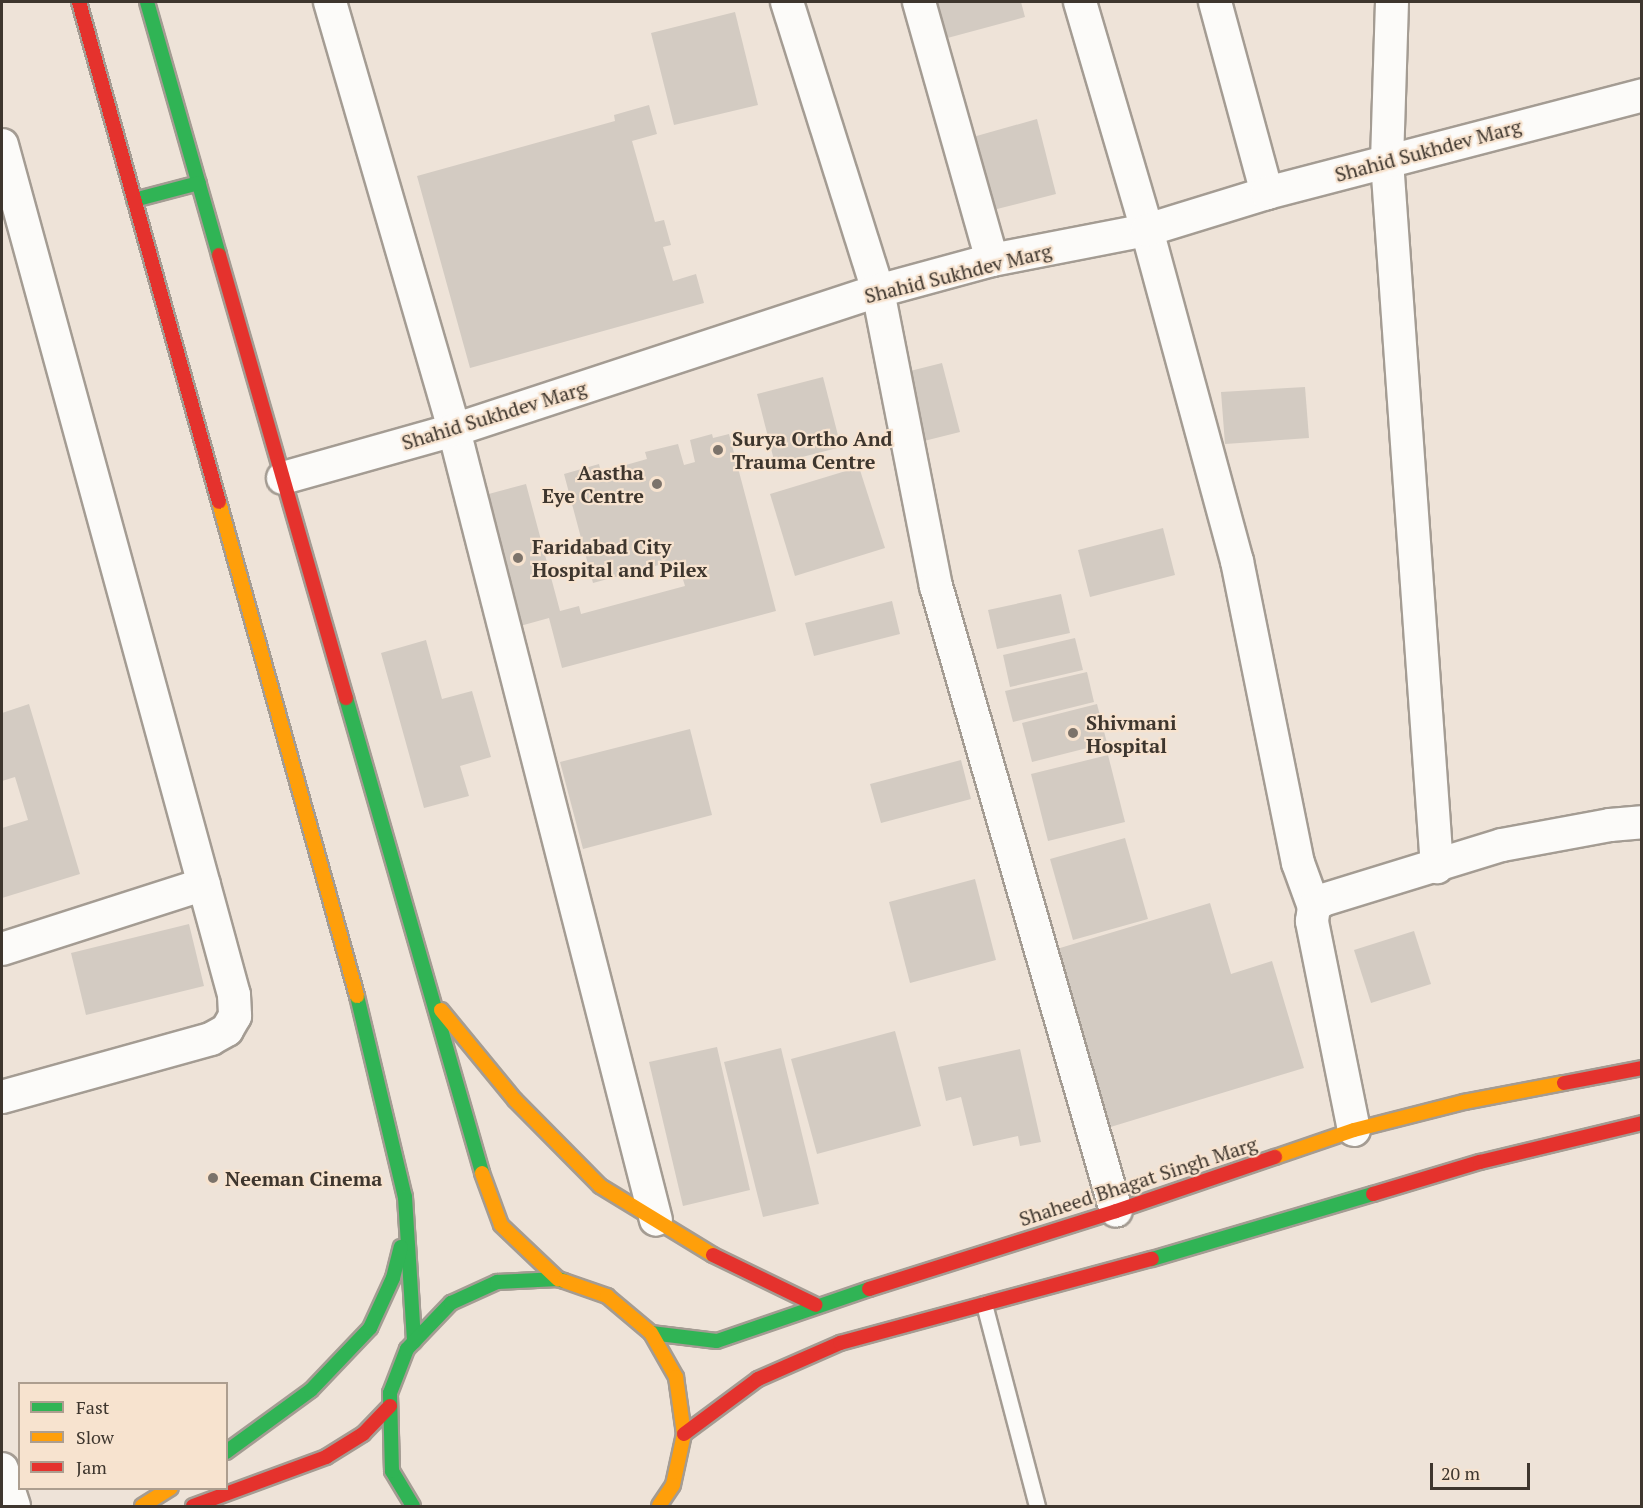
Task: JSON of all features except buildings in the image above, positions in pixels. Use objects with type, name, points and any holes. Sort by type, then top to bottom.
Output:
[{"type":"street","points":[[79,2],[365,1026],[405,1197],[414,1342]]},
{"type":"street","points":[[147,2],[478,1161],[501,1226],[558,1279]]},
{"type":"street","points":[[330,2],[454,430],[656,1220]]},
{"type":"street","points":[[787,2],[878,291],[936,586],[1116,1211]]},
{"type":"street","points":[[919,2],[992,260]]},
{"type":"street","points":[[1080,2],[1147,230],[1237,561],[1298,863],[1314,907],[1312,921],[1354,1130]]},
{"type":"street","points":[[1215,2],[1267,193]]},
{"type":"street","points":[[1392,2],[1387,161],[1437,867]]},
{"type":"street","name":"Shahid Sukhdev Marg","points":[[283,478],[454,430],[878,291],[992,260],[1147,230],[1267,193],[1641,95]]},
{"type":"street","points":[[2,145],[234,995],[235,1016],[227,1030],[211,1039],[2,1097]]},
{"type":"street","points":[[134,200],[199,183]]},
{"type":"street","points":[[1314,907],[1323,900],[1437,867],[1502,845],[1610,825],[1641,822]]},
{"type":"street","points":[[2,949],[204,884]]},
{"type":"street","points":[[432,1000],[515,1100],[600,1186],[728,1264],[816,1305]]},
{"type":"street","name":"Shaheed Bhagat Singh Marg","points":[[651,1334],[717,1341],[816,1305],[1116,1211],[1354,1130],[1464,1102],[1641,1068]]},
{"type":"street","points":[[684,1434],[758,1379],[840,1343],[1202,1245],[1480,1162],[1641,1124]]},
{"type":"street","points":[[228,1451],[311,1390],[370,1328],[393,1278],[407,1226]]},
{"type":"street","points":[[413,1506],[392,1471],[390,1393],[407,1350],[451,1303],[497,1282],[558,1279],[607,1296],[651,1334],[675,1377],[684,1434],[673,1485],[659,1506]]},
{"type":"street","points":[[193,1506],[326,1457],[363,1434],[390,1406]]},
{"type":"street","points":[[2,1469],[14,1506]]},
{"type":"street","points":[[142,1506],[168,1490]]},
{"type":"lane","points":[[984,1304],[1037,1506]]},
{"type":"traffic: fast","points":[[147,2],[219,255]]},
{"type":"traffic: fast","points":[[134,200],[199,183]]},
{"type":"traffic: fast","points":[[346,698],[482,1173]]},
{"type":"traffic: fast","points":[[357,996],[405,1197],[414,1342]]},
{"type":"traffic: fast","points":[[1152,1259],[1373,1194]]},
{"type":"traffic: fast","points":[[228,1451],[311,1390],[370,1328],[393,1278],[401,1247]]},
{"type":"traffic: fast","points":[[413,1506],[392,1471],[390,1393],[407,1349],[451,1303],[497,1282],[558,1279],[564,1281]]},
{"type":"traffic: fast","points":[[651,1333],[717,1341],[869,1289]]},
{"type":"traffic: slow","points":[[219,502],[357,996]]},
{"type":"traffic: slow","points":[[441,1010],[515,1100],[600,1186],[713,1255]]},
{"type":"traffic: slow","points":[[1275,1157],[1354,1130],[1464,1102],[1564,1083]]},
{"type":"traffic: slow","points":[[482,1173],[501,1225],[558,1279]]},
{"type":"traffic: slow","points":[[564,1281],[607,1296],[651,1333],[676,1377],[684,1434],[673,1485],[659,1506]]},
{"type":"traffic: slow","points":[[142,1506],[168,1490]]},
{"type":"traffic: jam","points":[[79,2],[219,502]]},
{"type":"traffic: jam","points":[[219,255],[346,698]]},
{"type":"traffic: jam","points":[[1564,1083],[1642,1068]]},
{"type":"traffic: jam","points":[[1373,1194],[1480,1162],[1642,1123]]},
{"type":"traffic: jam","points":[[869,1289],[1116,1211],[1275,1157]]},
{"type":"traffic: jam","points":[[713,1255],[816,1305]]},
{"type":"traffic: jam","points":[[684,1434],[758,1379],[840,1343],[1152,1259]]},
{"type":"traffic: jam","points":[[193,1506],[326,1457],[363,1434],[390,1406]]},
{"type":"place","name":"Surya Ortho And Trauma Centre","points":[[718,450]]},
{"type":"place","name":"Aastha Eye Centre","points":[[657,484]]},
{"type":"place","name":"Faridabad City Hospital and Pilex","points":[[518,558]]},
{"type":"place","name":"Shivmani Hospital","points":[[1073,733]]},
{"type":"place","name":"Neeman Cinema","points":[[213,1178]]}]
